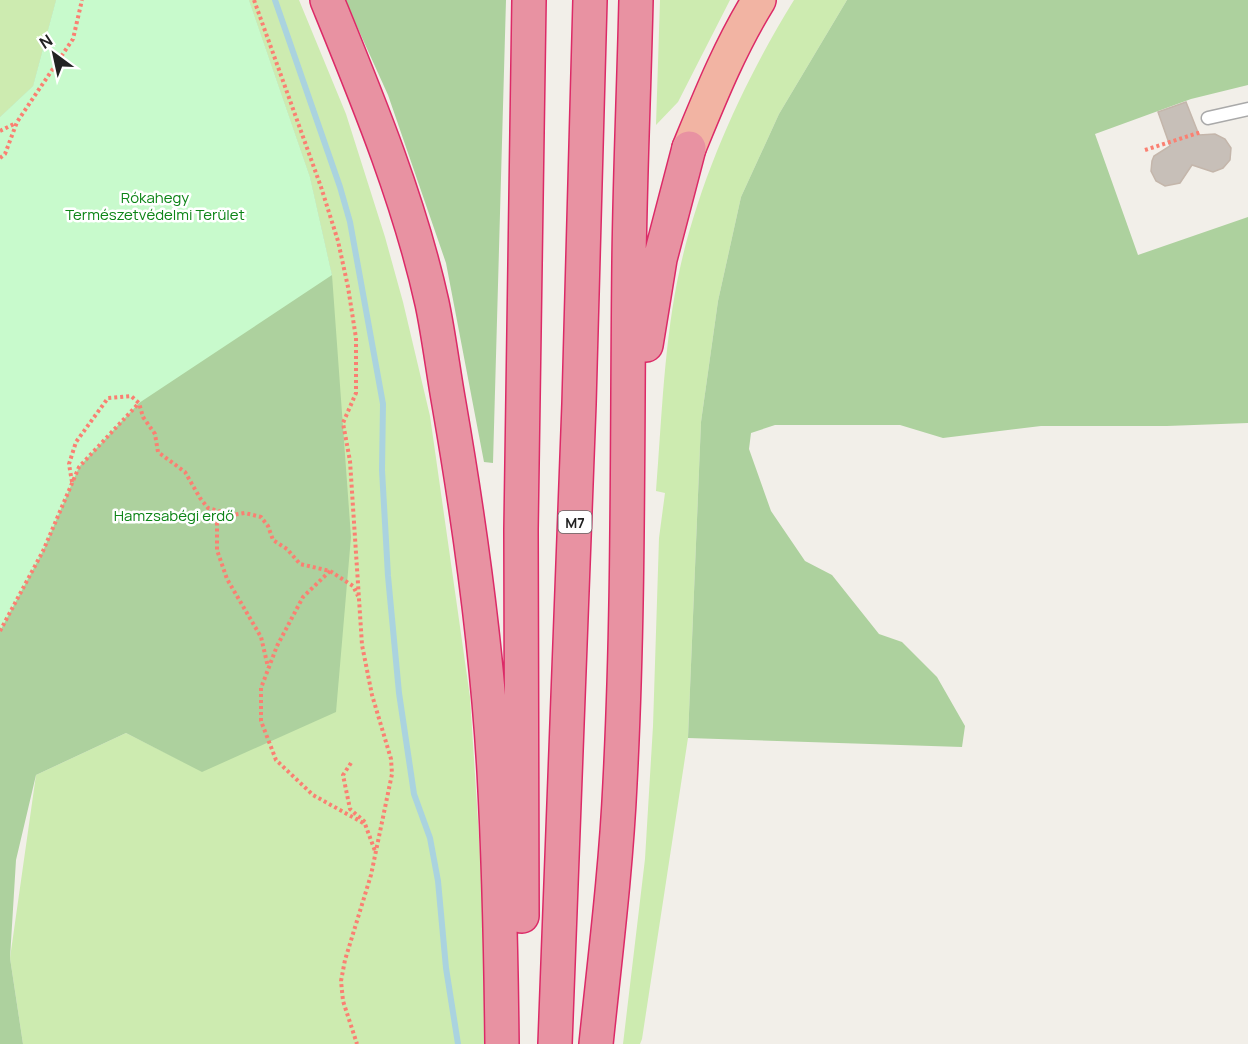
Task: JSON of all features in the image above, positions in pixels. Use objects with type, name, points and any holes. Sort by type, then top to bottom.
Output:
[{"type":"highway","points":[[327,0],[364,91],[405,206],[432,303],[467,506],[494,768],[502,1044]]},
{"type":"highway","points":[[522,1044],[521,530],[529,0]]},
{"type":"highway","name":"M7","points":[[555,1044],[579,404],[590,0]]},
{"type":"highway","points":[[627,598],[629,261],[636,0]]},
{"type":"highway","points":[[596,1044],[620,785],[627,598],[641,382],[649,321],[660,260],[689,148],[718,76],[759,0]]},
{"type":"lane","points":[[1208,118],[1248,109]]},
{"type":"path","points":[[0,158],[5,154],[17,122],[74,39],[82,0]]},
{"type":"path","points":[[254,0],[338,241],[356,338],[356,393],[343,423],[350,461],[365,667],[391,759],[392,774],[371,875],[345,960],[341,981],[343,1001],[357,1044]]},
{"type":"path","points":[[1144,150],[1214,128],[1221,115]]},
{"type":"path","points":[[0,130],[17,122]]},
{"type":"path","points":[[72,482],[69,464],[76,442],[108,398],[131,396],[139,403],[143,417],[155,434],[158,452],[184,472],[208,508],[232,515],[245,513],[261,517],[268,526],[273,540],[287,549],[300,564],[330,571],[353,586],[360,600]]},
{"type":"path","points":[[0,631],[43,551],[79,467],[139,403]]},
{"type":"path","points":[[223,512],[217,523],[217,550],[227,579],[261,637],[269,668]]},
{"type":"path","points":[[330,571],[303,597],[277,646],[261,688],[261,721],[276,760],[313,795],[365,824],[375,851]]},
{"type":"path","points":[[351,763],[343,775],[350,809],[366,822]]},
{"type":"green space","points":[[0,0],[56,0],[33,86],[0,117]]},
{"type":"green space","name":"Hamzsabégi erdő","points":[[56,0],[249,0],[310,177],[332,275],[351,537],[336,712],[202,772],[126,733],[36,775],[16,860],[10,958],[23,1044],[0,1044],[0,117],[33,86]]},
{"type":"green space","name":"Rókahegy Természetvédelmi Terület","points":[[56,0],[249,0],[310,177],[332,275],[139,403],[79,467],[43,551],[0,631],[0,117],[33,86]]},
{"type":"green space","points":[[249,0],[299,0],[346,114],[385,237],[430,416],[470,697],[484,915],[488,1044],[23,1044],[10,958],[36,775],[126,733],[202,771],[332,275],[310,177]]},
{"type":"green space","points":[[345,0],[506,0],[493,463],[484,462],[446,263],[388,95]]},
{"type":"green space","points":[[660,0],[730,0],[678,102],[656,125]]},
{"type":"green space","points":[[794,0],[847,0],[779,114],[741,197],[718,301],[701,422],[688,738],[642,1039],[640,1044],[623,1044],[645,859],[653,726],[659,538],[665,493],[656,491],[670,323],[689,233],[712,164],[741,96]]},
{"type":"green space","points":[[847,0],[1248,0],[1248,85],[1191,99],[1095,134],[1138,255],[1248,217],[1248,423],[1167,426],[1041,426],[943,438],[900,425],[775,425],[751,433],[749,449],[771,511],[805,561],[832,575],[879,634],[902,642],[937,677],[965,726],[962,747],[688,738],[701,422],[718,301],[741,197],[779,114]]},
{"type":"building","points":[[1186,102],[1199,135],[1215,134],[1225,139],[1231,148],[1230,160],[1223,168],[1213,172],[1192,165],[1180,183],[1165,186],[1156,181],[1151,171],[1154,156],[1170,146],[1158,112]]},
{"type":"waterway","points":[[275,0],[350,222],[383,404],[382,470],[388,576],[399,693],[414,794],[430,838],[438,881],[446,968],[458,1044]]}]
